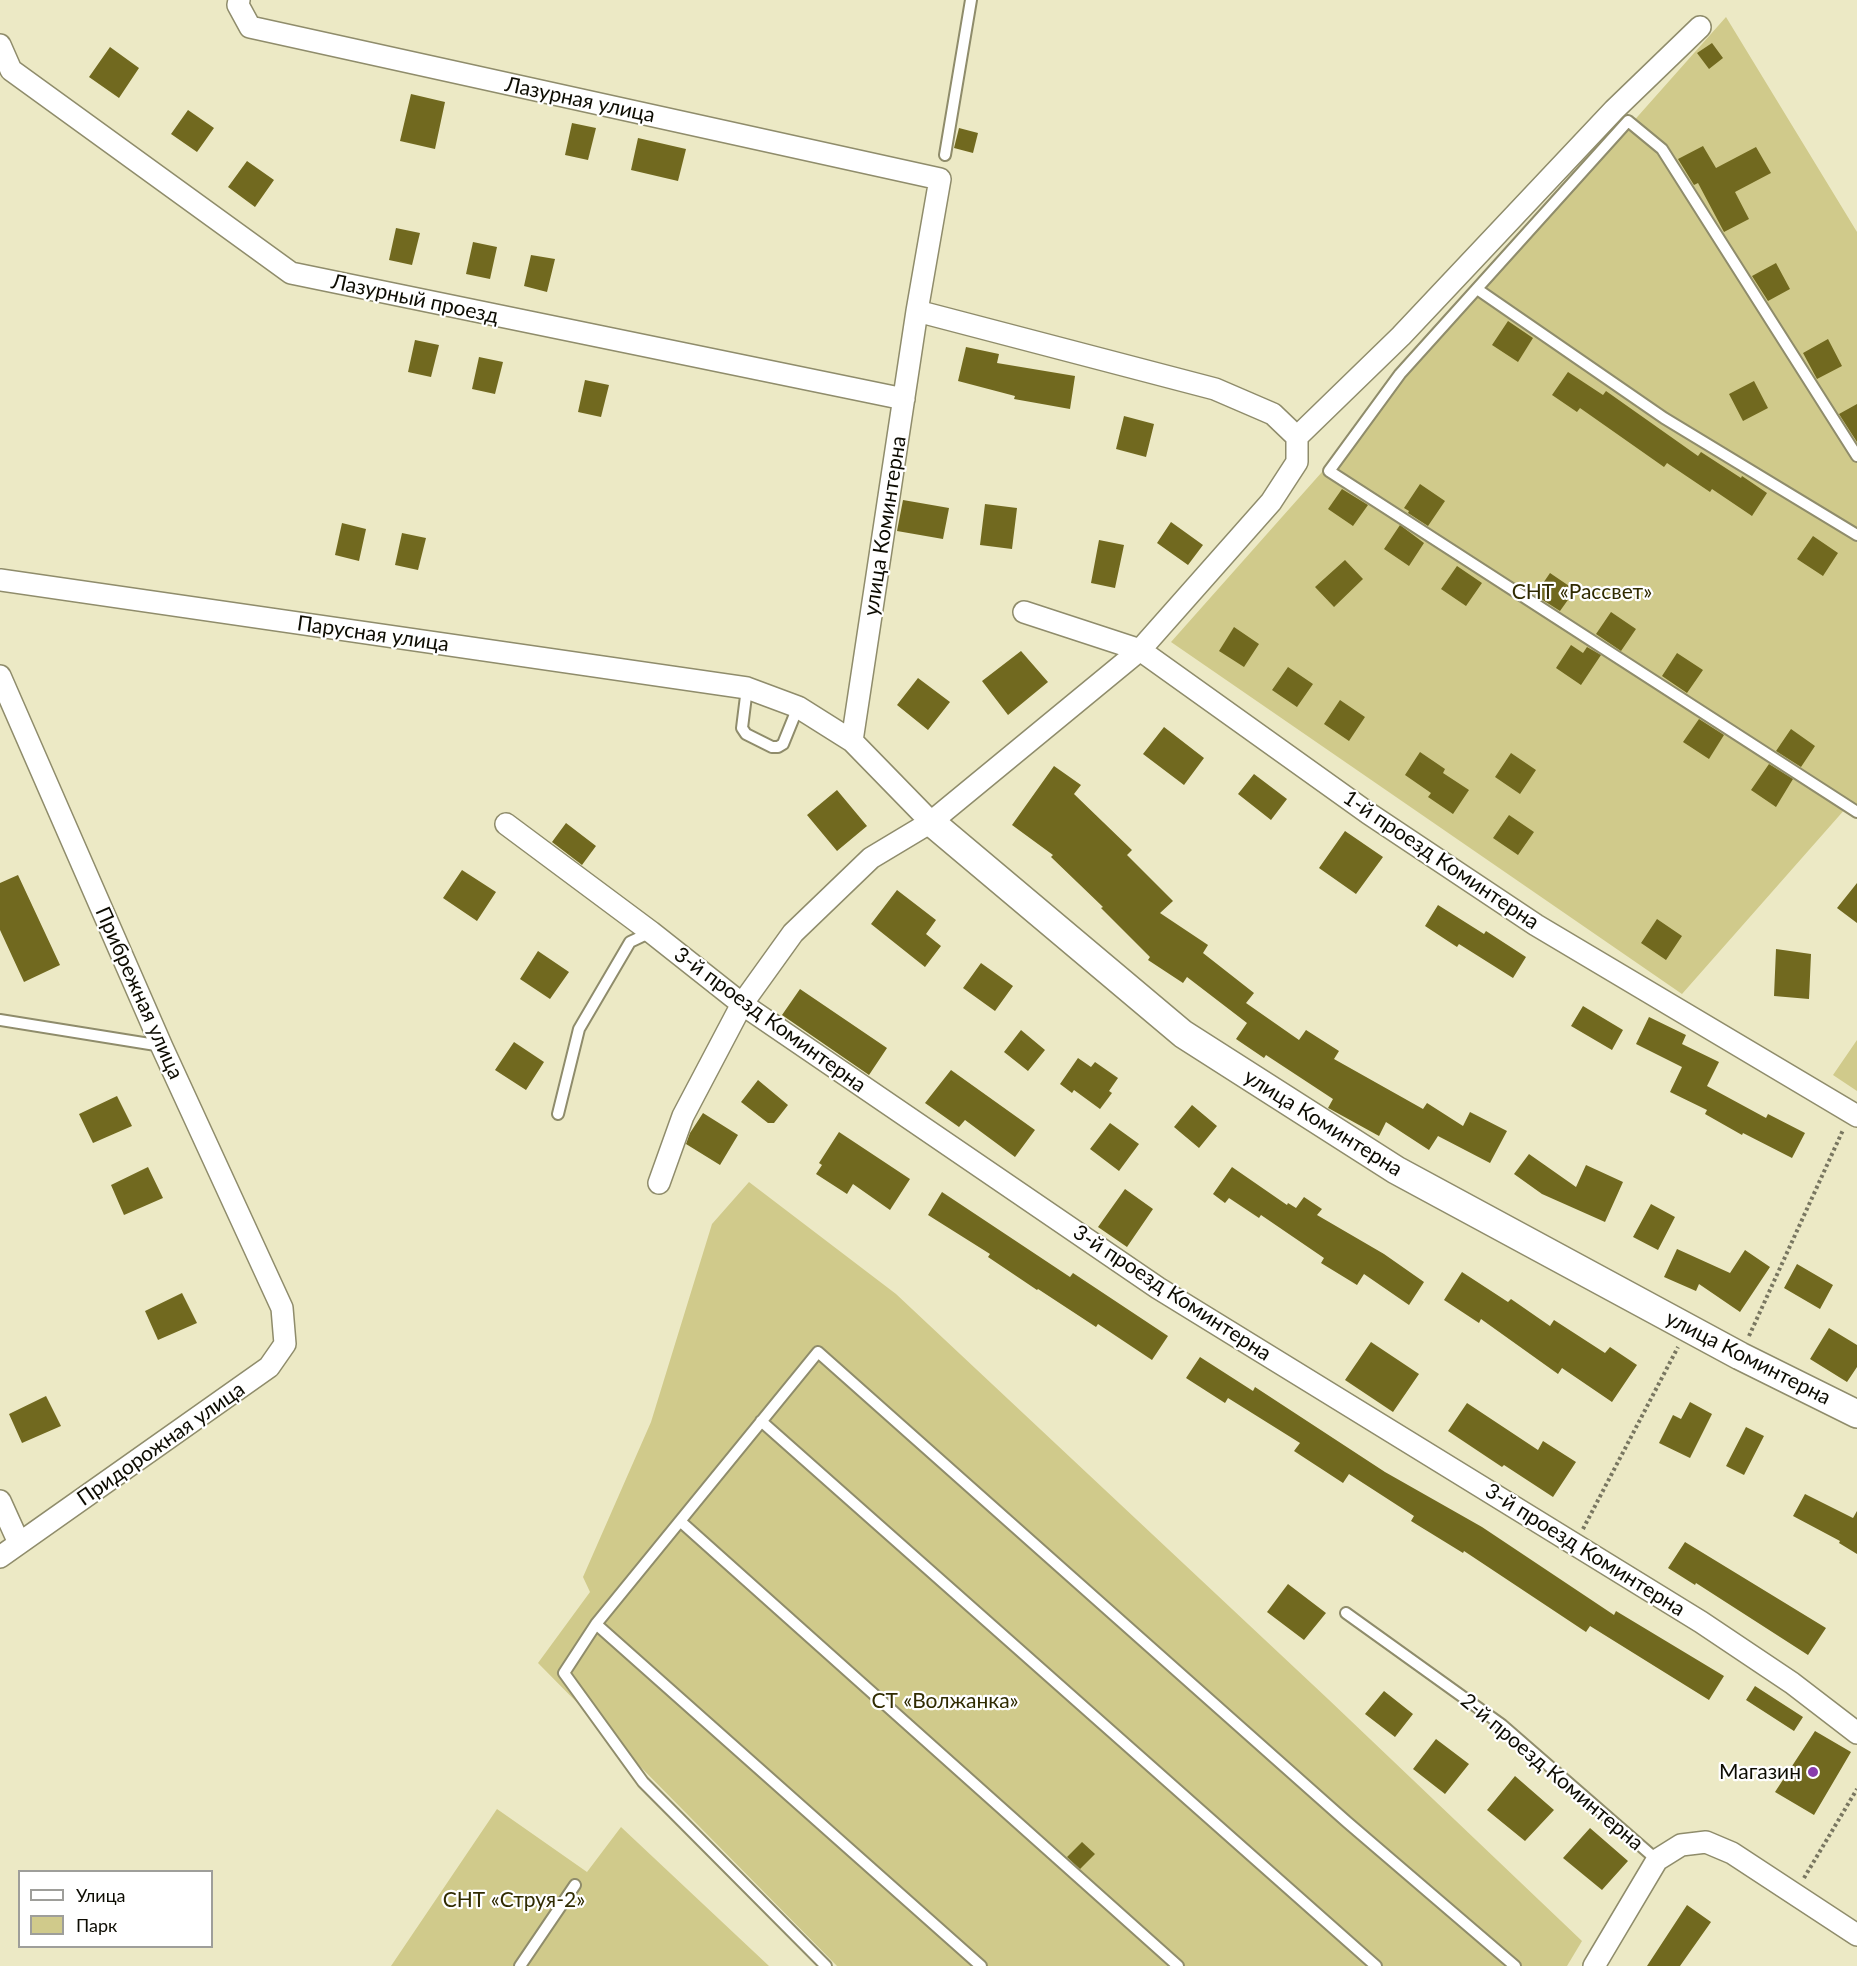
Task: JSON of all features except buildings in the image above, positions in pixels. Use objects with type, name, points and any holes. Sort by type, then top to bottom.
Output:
[{"type":"street","name":"Лазурная улица","points":[[239,0],[238,5],[250,27],[940,179]]},
{"type":"street","points":[[659,1183],[683,1116],[742,1004],[793,933],[871,858],[930,822],[1140,650],[1271,502],[1297,462],[1297,437],[1401,336],[1614,110],[1700,27]]},
{"type":"street","name":"Лазурный проезд","points":[[0,45],[11,70],[291,273],[904,399]]},
{"type":"street","name":"улица Коминтерна","points":[[852,741],[917,310],[940,179]]},
{"type":"street","points":[[917,310],[1215,389],[1273,414],[1297,437]]},
{"type":"street","name":"Парусная улица","points":[[0,580],[747,688]]},
{"type":"street","name":"1-й проезд Коминтерна","points":[[1024,612],[1140,650],[1368,813],[1536,925],[1855,1109]]},
{"type":"street","name":"Прибрежная улица","points":[[0,676],[162,1047],[282,1308]]},
{"type":"street","name":"улица Коминтерна","points":[[747,688],[798,707],[852,741],[930,822],[1183,1034],[1396,1170],[1740,1356],[1857,1414]]},
{"type":"street","name":"3-й проезд Коминтерна","points":[[506,824],[651,932],[742,1004],[1158,1288],[1710,1628],[1792,1683],[1857,1733]]},
{"type":"street","name":"Придорожная улица","points":[[0,1557],[269,1367],[285,1344],[282,1308]]},
{"type":"street","points":[[0,1501],[19,1543]]},
{"type":"street","name":"2-й проезд Коминтерна","points":[[1657,1860],[1681,1845],[1706,1842],[1732,1852],[1857,1935]]},
{"type":"street","points":[[1594,1966],[1657,1860]]},
{"type":"lane","points":[[945,155],[971,0]]},
{"type":"lane","points":[[1857,456],[1662,149],[1628,121],[1400,374],[1329,471],[1857,812]]},
{"type":"lane","points":[[1477,289],[1664,418],[1857,535]]},
{"type":"lane","points":[[747,688],[742,728],[746,734],[772,747],[783,744],[798,707]]},
{"type":"lane","points":[[558,1114],[579,1029],[630,942],[651,932]]},
{"type":"lane","points":[[0,1020],[162,1047]]},
{"type":"lane","points":[[826,1966],[643,1782],[564,1673],[596,1624],[818,1352],[1329,1807],[1515,1966]]},
{"type":"lane","points":[[761,1421],[1376,1966]]},
{"type":"lane","points":[[680,1521],[1178,1966]]},
{"type":"lane","name":"2-й проезд Коминтерна","points":[[1346,1613],[1502,1725],[1657,1860]]},
{"type":"lane","points":[[596,1624],[981,1966]]},
{"type":"lane","points":[[520,1966],[575,1885]]},
{"type":"path","points":[[1740,1356],[1855,1109]]},
{"type":"path","points":[[1575,1546],[1688,1327]]},
{"type":"path","points":[[1795,1893],[1857,1789]]},
{"type":"green space","name":"СНТ «Рассвет»","points":[[1726,17],[1857,232],[1857,817],[1846,808],[1682,994],[1171,642]]},
{"type":"green space","points":[[1857,1040],[1857,1091],[1833,1075]]},
{"type":"green space","name":"СТ «Волжанка»","points":[[749,1182],[896,1294],[1582,1941],[1567,1966],[837,1966],[538,1663],[590,1592],[583,1577],[651,1422],[712,1224]]},
{"type":"green space","name":"СНТ «Струя-2»","points":[[497,1809],[587,1872],[621,1827],[769,1966],[391,1966]]},
{"type":"place","name":"Магазин","points":[[1813,1772]]}]
